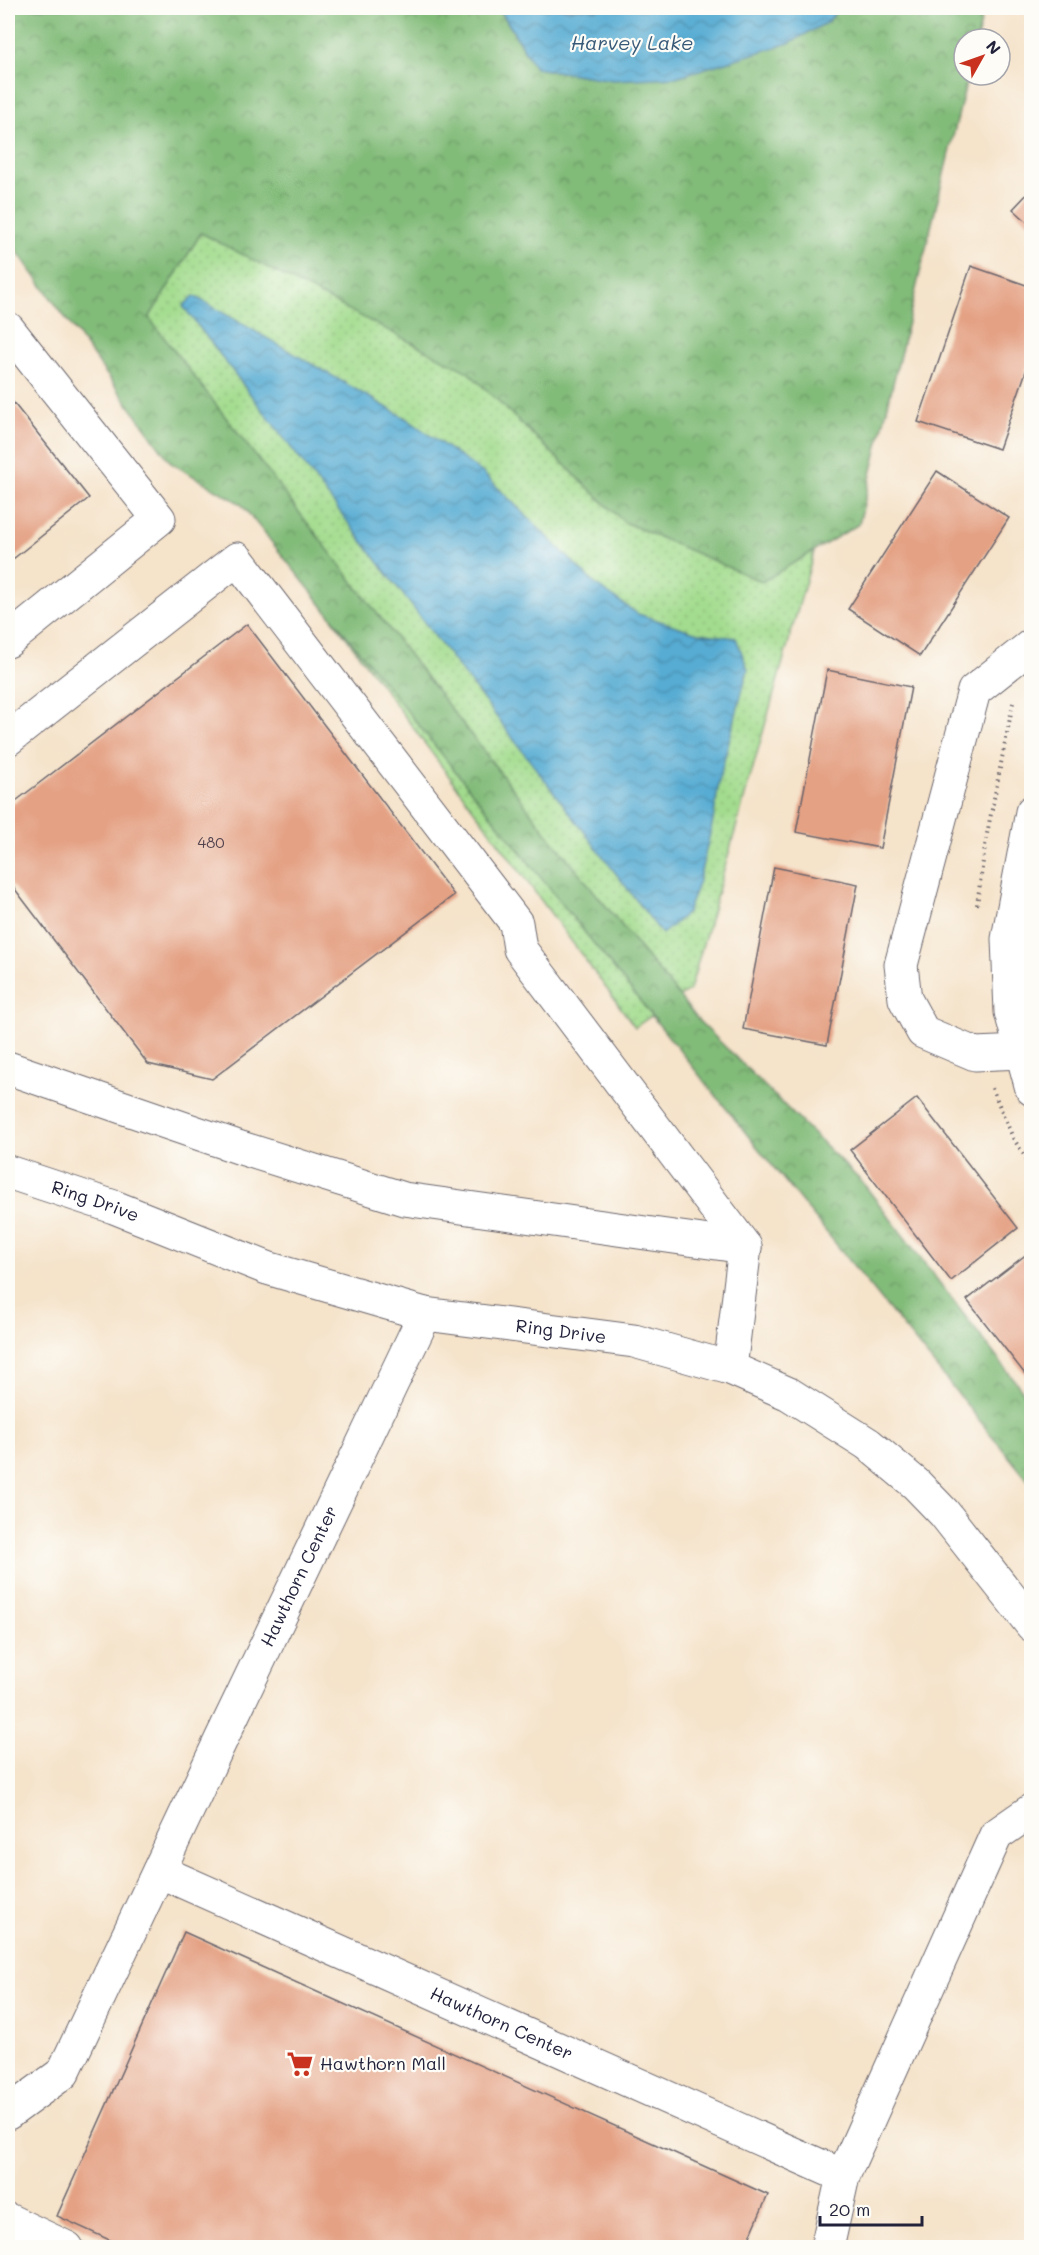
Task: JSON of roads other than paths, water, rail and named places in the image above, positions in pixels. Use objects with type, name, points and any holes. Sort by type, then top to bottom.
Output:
[{"type":"street","points":[[8,329],[159,519],[8,641]]},
{"type":"street","points":[[8,739],[237,559],[516,923],[520,949],[745,1247],[730,1368]]},
{"type":"street","points":[[1021,1052],[975,1054],[923,1032],[905,999],[901,965],[974,691],[1032,645]]},
{"type":"street","points":[[1032,812],[1008,939],[1011,1012],[1032,1089]]},
{"type":"street","points":[[8,1068],[241,1148],[404,1199],[745,1247]]},
{"type":"street","name":"Ring Drive","points":[[8,1172],[114,1207],[267,1268],[425,1314],[634,1341],[730,1368],[797,1399],[868,1444],[916,1484],[944,1513],[1032,1625]]},
{"type":"street","name":"Hawthorn Center","points":[[8,2113],[63,2073],[425,1314]]},
{"type":"street","points":[[827,2247],[843,2176],[996,1835],[1032,1810]]},
{"type":"street","name":"Hawthorn Center","points":[[159,1871],[843,2176]]},
{"type":"street","points":[[8,2220],[67,2247]]},
{"type":"water","name":"Harvey Lake","points":[[499,8],[839,8],[828,22],[789,43],[676,77],[613,80],[535,68]]},
{"type":"water","points":[[194,296],[407,419],[483,473],[595,584],[638,614],[698,633],[736,638],[748,669],[720,776],[713,821],[698,884],[687,913],[662,934],[183,306]]},
{"type":"place","name":"Hawthorn Mall","points":[[300,2064]]}]
